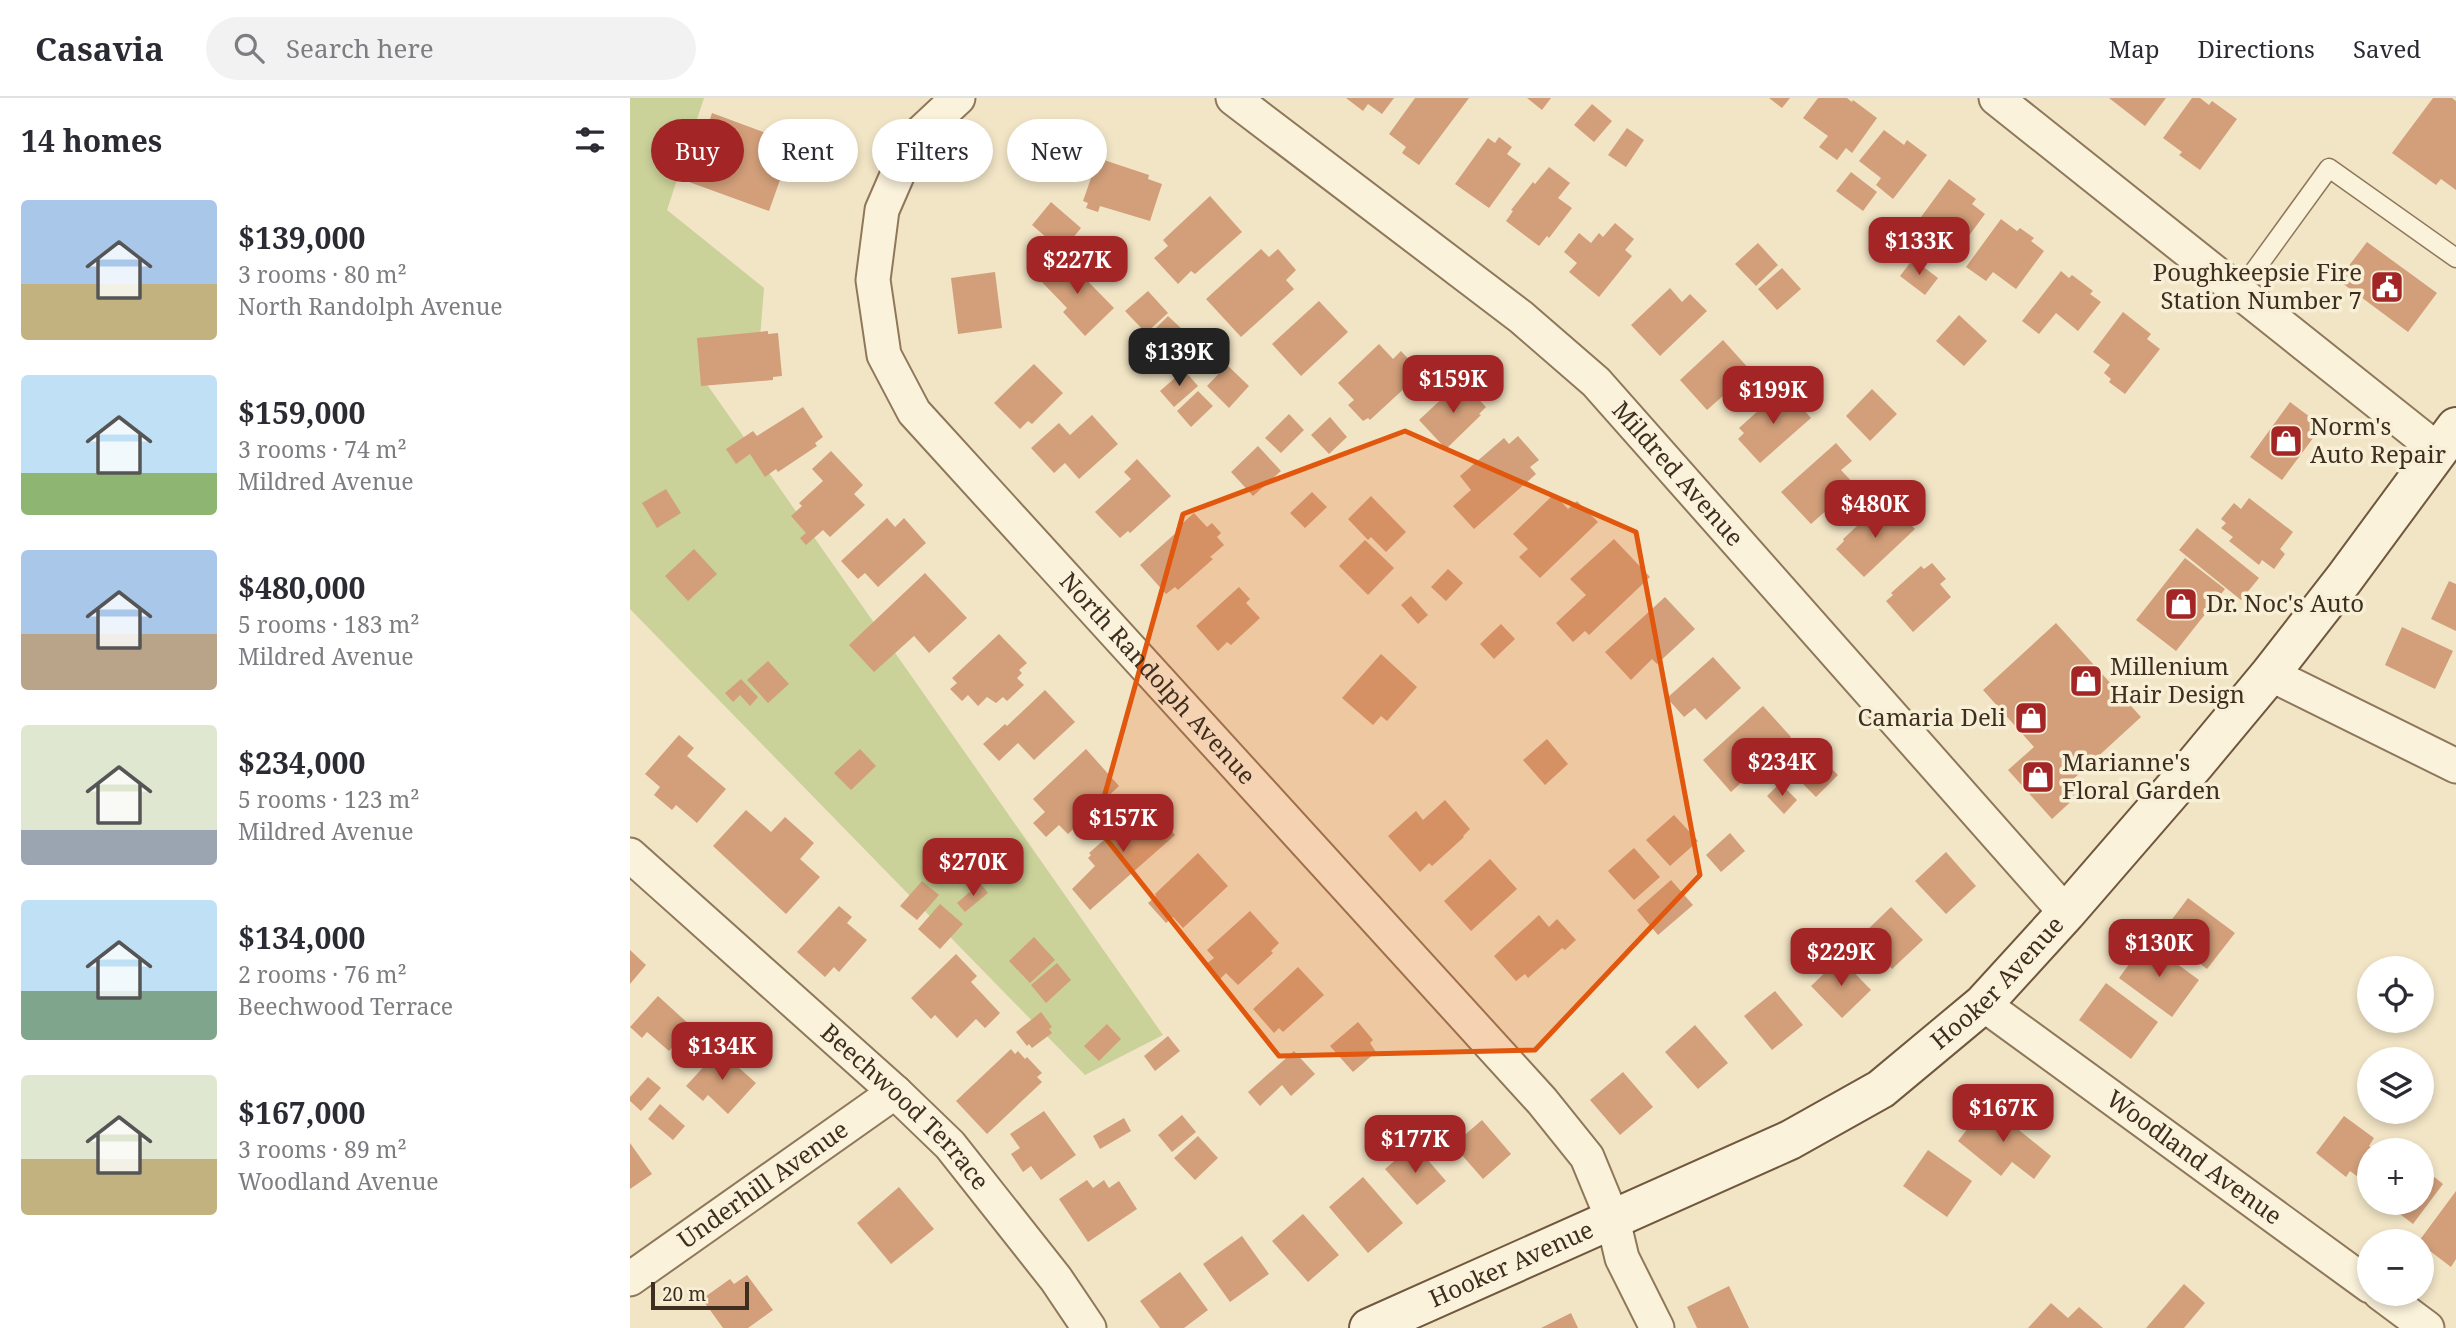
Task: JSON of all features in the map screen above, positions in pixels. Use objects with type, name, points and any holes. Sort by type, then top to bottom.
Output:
[{"type":"street","name":"North Randolph Avenue","points":[[958,98],[912,141],[881,210],[873,280],[884,355],[914,412],[1542,1101],[1587,1157],[1613,1220],[1622,1258],[1657,1328]]},
{"type":"street","name":"Mildred Avenue","points":[[1233,98],[1521,317],[1596,382],[2066,913]]},
{"type":"street","points":[[1996,98],[2239,292],[2447,439]]},
{"type":"street","name":"Hooker Avenue","points":[[1370,1328],[1790,1140],[1881,1089],[1983,1004],[2066,913],[2270,674],[2447,439]]},
{"type":"street","points":[[2270,674],[2456,766]]},
{"type":"street","name":"Beechwood Terrace","points":[[630,855],[895,1092],[950,1145],[1056,1279],[1089,1328]]},
{"type":"street","name":"Woodland Avenue","points":[[1983,1004],[2357,1277]]},
{"type":"street","name":"Underhill Avenue","points":[[630,1279],[895,1092]]},
{"type":"street","points":[[2397,1306],[2427,1328]]},
{"type":"lane","points":[[2239,292],[2329,168],[2456,258]]},
{"type":"highlighted area","points":[[1405,431],[1636,532],[1700,875],[1535,1050],[1279,1056],[1096,826],[1183,514]]},
{"type":"green space","points":[[630,98],[704,98],[697,119],[651,119],[651,182],[676,182],[667,210],[764,288],[760,338],[701,376],[1163,1035],[1085,1075],[630,609]]},
{"type":"building","points":[[1346,98],[1394,98],[1382,114],[1368,104],[1363,111]]},
{"type":"building","points":[[1415,98],[1469,98],[1419,165],[1402,153],[1406,147],[1389,134]]},
{"type":"building","points":[[1527,98],[1551,98],[1542,110]]},
{"type":"building","points":[[1769,98],[1790,98],[1782,108]]},
{"type":"building","points":[[1818,98],[1853,100],[1877,118],[1852,153],[1846,148],[1837,160],[1819,147],[1828,136],[1803,118]]},
{"type":"building","points":[[2109,98],[2166,98],[2145,126]]},
{"type":"building","points":[[2192,98],[2200,98],[2209,105],[2212,101],[2237,119],[2200,170],[2179,155],[2182,152],[2163,138]]},
{"type":"building","points":[[2433,98],[2452,98],[2456,101],[2456,190],[2441,179],[2436,185],[2392,153]]},
{"type":"building","points":[[1592,104],[1612,121],[1594,142],[1574,125]]},
{"type":"building","points":[[712,113],[728,119],[710,119]]},
{"type":"building","points":[[744,125],[758,130],[758,182],[779,182],[769,211],[689,182],[744,182]]},
{"type":"building","points":[[1627,128],[1644,140],[1626,167],[1608,155]]},
{"type":"building","points":[[1884,130],[1904,145],[1907,140],[1927,155],[1893,199],[1876,185],[1881,178],[1859,161]]},
{"type":"building","points":[[1499,137],[1512,147],[1507,154],[1521,164],[1489,208],[1455,184],[1488,138],[1495,143]]},
{"type":"building","points":[[1107,161],[1149,175],[1148,179],[1162,184],[1150,221],[1100,206],[1098,212],[1086,208],[1088,203],[1083,201],[1090,182],[1107,182]]},
{"type":"building","points":[[1549,167],[1570,183],[1558,198],[1572,208],[1549,238],[1547,236],[1539,246],[1506,221],[1513,211],[1511,210],[1533,182],[1535,184]]},
{"type":"building","points":[[1851,172],[1877,192],[1863,211],[1836,191]]},
{"type":"building","points":[[1949,179],[1976,199],[1972,204],[1985,214],[1951,260],[1932,246],[1942,233],[1921,217]]},
{"type":"building","points":[[1210,196],[1242,232],[1195,274],[1191,271],[1178,284],[1154,258],[1168,246],[1163,240]]},
{"type":"building","points":[[1051,202],[1081,228],[1062,251],[1032,225]]},
{"type":"building","points":[[2001,219],[2017,231],[2020,228],[2034,238],[2031,241],[2044,251],[2016,289],[1993,272],[1986,281],[1966,267]]},
{"type":"building","points":[[1615,223],[1634,239],[1625,250],[1632,256],[1599,297],[1569,272],[1577,263],[1564,252],[1579,233],[1591,243],[1599,233],[1603,237]]},
{"type":"building","name":"Poughkeepsie Fire Station Number 7","points":[[2367,242],[2437,293],[2408,332],[2338,280]]},
{"type":"building","points":[[1758,243],[1778,265],[1756,286],[1735,264]]},
{"type":"building","points":[[1261,249],[1269,257],[1278,249],[1296,270],[1286,280],[1294,289],[1241,337],[1206,299]]},
{"type":"building","points":[[1064,257],[1114,308],[1085,336],[1063,312],[1067,308],[1040,280]]},
{"type":"building","points":[[1913,259],[1938,278],[1925,295],[1900,276]]},
{"type":"building","points":[[1782,268],[1801,289],[1777,310],[1758,289]]},
{"type":"building","points":[[2061,271],[2069,278],[2072,275],[2093,291],[2090,294],[2101,302],[2078,331],[2056,313],[2039,334],[2022,321]]},
{"type":"building","points":[[995,272],[1002,328],[958,334],[951,278]]},
{"type":"building","points":[[1670,288],[1682,302],[1690,294],[1707,311],[1660,356],[1631,325]]},
{"type":"building","points":[[1148,291],[1168,313],[1146,333],[1125,311]]},
{"type":"building","points":[[1319,301],[1348,332],[1301,376],[1272,344]]},
{"type":"building","points":[[2123,312],[2151,334],[2147,339],[2160,349],[2125,394],[2109,382],[2111,379],[2104,373],[2110,365],[2093,352]]},
{"type":"building","points":[[1959,315],[1987,341],[1964,366],[1936,341]]},
{"type":"building","points":[[1168,316],[1184,331],[1166,349],[1150,334]]},
{"type":"building","points":[[768,331],[768,334],[778,333],[782,376],[773,377],[773,380],[701,386],[697,338]]},
{"type":"building","points":[[1723,340],[1751,371],[1707,410],[1680,380]]},
{"type":"building","points":[[1379,344],[1393,359],[1401,351],[1421,373],[1370,420],[1368,418],[1363,421],[1348,405],[1354,400],[1338,383]]},
{"type":"building","points":[[1034,364],[1063,393],[1032,424],[1028,421],[1020,429],[994,403]]},
{"type":"building","points":[[1227,365],[1249,386],[1229,408],[1207,386]]},
{"type":"building","points":[[1184,370],[1198,386],[1174,407],[1160,391]]},
{"type":"building","points":[[1461,381],[1486,407],[1446,449],[1419,420]]},
{"type":"building","points":[[1872,389],[1897,414],[1870,441],[1846,416]]},
{"type":"building","points":[[1198,391],[1213,406],[1191,427],[1177,411]]},
{"type":"building","points":[[1787,391],[1811,418],[1760,463],[1738,439],[1744,433],[1739,428],[1769,401],[1772,404]]},
{"type":"building","name":"Norm's Auto Repair","points":[[2290,402],[2322,426],[2282,480],[2250,457]]},
{"type":"building","points":[[803,407],[823,437],[815,443],[817,446],[778,472],[776,469],[765,477],[750,454],[736,464],[726,449],[753,431],[757,436]]},
{"type":"building","points":[[1289,414],[1304,430],[1281,453],[1265,438]]},
{"type":"building","points":[[1092,415],[1118,444],[1079,479],[1065,463],[1054,473],[1031,448],[1059,423],[1070,435]]},
{"type":"building","points":[[1330,417],[1347,437],[1329,454],[1311,435]]},
{"type":"building","points":[[1518,436],[1539,460],[1530,467],[1536,474],[1474,529],[1453,506],[1471,490],[1460,476],[1504,438],[1509,444]]},
{"type":"building","points":[[1836,443],[1852,461],[1841,470],[1855,485],[1811,524],[1781,492]]},
{"type":"building","points":[[1258,446],[1281,471],[1253,496],[1231,472]]},
{"type":"building","points":[[831,451],[863,485],[854,494],[865,505],[830,537],[823,530],[806,545],[800,538],[806,533],[791,516],[802,506],[799,503],[823,481],[812,469]]},
{"type":"building","points":[[1137,459],[1171,496],[1130,533],[1128,531],[1120,538],[1095,512],[1131,479],[1124,472]]},
{"type":"building","points":[[666,489],[681,513],[657,528],[642,503]]},
{"type":"building","points":[[1312,492],[1327,507],[1305,528],[1290,513]]},
{"type":"building","points":[[1554,494],[1568,509],[1577,501],[1598,522],[1540,578],[1519,557],[1528,549],[1513,534]]},
{"type":"building","points":[[1371,496],[1406,532],[1386,552],[1371,537],[1368,540],[1348,519]]},
{"type":"building","points":[[2249,498],[2293,532],[2280,549],[2285,554],[2274,569],[2262,560],[2259,565],[2229,541],[2233,537],[2221,528],[2226,523],[2221,519],[2234,503],[2241,509]]},
{"type":"building","points":[[1893,506],[1915,529],[1864,577],[1836,549],[1871,513],[1878,520]]},
{"type":"building","points":[[1194,513],[1207,527],[1212,523],[1221,533],[1217,537],[1224,545],[1210,557],[1213,559],[1178,590],[1175,587],[1166,594],[1140,565]]},
{"type":"building","points":[[887,518],[895,527],[904,518],[926,543],[878,587],[865,573],[858,579],[841,561]]},
{"type":"building","points":[[2197,528],[2259,578],[2241,600],[2179,550]]},
{"type":"building","points":[[1614,539],[1650,577],[1589,635],[1585,631],[1573,642],[1556,623],[1586,595],[1570,579]]},
{"type":"building","points":[[1365,540],[1394,568],[1368,595],[1339,566]]},
{"type":"building","points":[[694,549],[717,574],[688,601],[665,576]]},
{"type":"building","name":"Dr. Noc's Auto","points":[[2185,558],[2225,589],[2176,651],[2136,620]]},
{"type":"building","points":[[1932,563],[1946,579],[1940,584],[1951,597],[1913,632],[1886,601],[1893,595],[1891,593],[1921,566],[1924,569]]},
{"type":"building","points":[[1448,569],[1463,583],[1446,601],[1431,587]]},
{"type":"building","points":[[925,573],[967,618],[929,653],[914,636],[874,672],[849,645]]},
{"type":"building","points":[[2449,581],[2456,584],[2456,631],[2431,619]]},
{"type":"building","points":[[1239,587],[1250,599],[1246,603],[1260,618],[1231,645],[1227,642],[1218,651],[1196,626]]},
{"type":"building","points":[[1411,596],[1428,615],[1418,624],[1401,605]]},
{"type":"building","points":[[1665,597],[1695,629],[1657,664],[1652,659],[1631,680],[1605,652]]},
{"type":"building","points":[[2056,623],[2141,717],[2068,784],[2078,795],[2052,819],[2008,770],[2034,747],[1983,690]]},
{"type":"building","points":[[1501,624],[1515,639],[1494,659],[1480,644]]},
{"type":"building","points":[[2402,627],[2453,651],[2435,689],[2385,665]]},
{"type":"building","points":[[999,634],[1027,663],[1019,670],[1022,673],[1017,678],[1024,685],[1007,701],[1003,697],[996,703],[987,697],[978,706],[968,695],[962,701],[950,689],[957,683],[952,678]]},
{"type":"building","points":[[1381,654],[1417,687],[1387,721],[1381,716],[1373,725],[1342,698]]},
{"type":"building","points":[[1713,657],[1741,688],[1706,720],[1695,708],[1684,717],[1667,698]]},
{"type":"building","points":[[768,661],[789,684],[768,703],[747,680]]},
{"type":"building","points":[[741,679],[758,697],[750,706],[740,695],[733,702],[725,693]]},
{"type":"building","points":[[1045,690],[1075,722],[1034,760],[1018,743],[999,761],[983,744],[1005,724],[1007,726]]},
{"type":"building","points":[[1763,706],[1791,737],[1731,792],[1703,760]]},
{"type":"building","points":[[679,735],[694,748],[687,756],[726,789],[697,823],[676,805],[672,810],[654,795],[660,787],[645,774]]},
{"type":"building","points":[[1547,739],[1568,764],[1545,785],[1523,760]]},
{"type":"building","points":[[860,749],[876,766],[851,790],[834,773]]},
{"type":"building","points":[[1086,749],[1119,786],[1068,834],[1059,825],[1046,837],[1033,823],[1045,812],[1033,799]]},
{"type":"building","points":[[1816,753],[1838,775],[1816,797],[1794,775]]},
{"type":"building","points":[[1780,783],[1797,800],[1784,814],[1767,796]]},
{"type":"building","points":[[1445,800],[1470,829],[1432,866],[1429,863],[1420,872],[1388,836],[1416,811],[1423,820]]},
{"type":"building","points":[[1147,802],[1175,835],[1090,910],[1072,889],[1095,866],[1088,858],[1091,855],[1089,853]]},
{"type":"building","points":[[746,810],[771,832],[785,817],[814,843],[800,859],[820,877],[786,914],[713,846]]},
{"type":"building","points":[[1674,815],[1698,841],[1670,866],[1646,840]]},
{"type":"building","points":[[1730,833],[1745,851],[1721,872],[1706,855]]},
{"type":"building","points":[[1634,848],[1660,877],[1634,900],[1608,871]]},
{"type":"building","points":[[1946,852],[1976,886],[1946,914],[1915,881]]},
{"type":"building","points":[[1198,853],[1228,886],[1183,928],[1173,917],[1166,923],[1148,903]]},
{"type":"building","points":[[1490,859],[1517,889],[1471,931],[1444,901]]},
{"type":"building","points":[[1671,880],[1693,905],[1658,935],[1637,910]]},
{"type":"building","points":[[922,881],[939,895],[917,920],[900,906]]},
{"type":"building","points":[[980,883],[988,893],[965,912],[957,903]]},
{"type":"building","points":[[2188,898],[2235,933],[2207,969],[2161,934]]},
{"type":"building","points":[[940,904],[963,924],[940,949],[918,929]]},
{"type":"building","points":[[839,906],[852,917],[847,923],[867,940],[839,972],[834,967],[825,977],[797,952]]},
{"type":"building","points":[[1891,907],[1923,940],[1892,969],[1860,937]]},
{"type":"building","points":[[1250,911],[1279,943],[1271,951],[1273,953],[1238,985],[1226,973],[1220,979],[1206,964],[1214,958],[1207,950]]},
{"type":"building","points":[[1539,915],[1549,927],[1557,919],[1576,940],[1565,950],[1562,948],[1528,978],[1525,974],[1516,981],[1494,956]]},
{"type":"building","points":[[1034,937],[1055,960],[1030,983],[1009,961]]},
{"type":"building","points":[[2146,941],[2199,980],[2172,1017],[2119,978]]},
{"type":"building","points":[[630,950],[646,965],[630,984]]},
{"type":"building","points":[[956,954],[977,976],[971,982],[1000,1013],[985,1028],[976,1019],[957,1038],[935,1015],[931,1019],[911,998]]},
{"type":"building","points":[[1840,958],[1871,990],[1842,1018],[1811,986]]},
{"type":"building","points":[[1057,963],[1071,980],[1046,1003],[1031,985]]},
{"type":"building","points":[[1298,967],[1324,995],[1283,1032],[1279,1028],[1274,1033],[1253,1009]]},
{"type":"building","points":[[2106,983],[2158,1022],[2131,1059],[2079,1020]]},
{"type":"building","points":[[1775,991],[1803,1025],[1772,1050],[1744,1016]]},
{"type":"building","points":[[658,996],[691,1026],[669,1051],[647,1032],[642,1038],[630,1027]]},
{"type":"building","points":[[1041,1012],[1052,1027],[1049,1029],[1052,1033],[1032,1048],[1029,1044],[1027,1046],[1016,1032]]},
{"type":"building","points":[[1358,1022],[1373,1040],[1370,1043],[1376,1052],[1353,1072],[1330,1046]]},
{"type":"building","points":[[1107,1024],[1121,1039],[1099,1061],[1084,1046]]},
{"type":"building","points":[[1695,1025],[1728,1063],[1698,1089],[1665,1052]]},
{"type":"building","points":[[1168,1036],[1180,1051],[1155,1071],[1144,1056]]},
{"type":"building","points":[[1011,1049],[1015,1054],[1018,1051],[1025,1059],[1027,1057],[1042,1073],[1037,1077],[1042,1082],[987,1134],[956,1101]]},
{"type":"building","points":[[719,1050],[756,1083],[728,1114],[708,1095],[703,1101],[686,1086]]},
{"type":"building","points":[[1294,1051],[1315,1074],[1291,1096],[1282,1085],[1260,1106],[1248,1092]]},
{"type":"building","points":[[1623,1072],[1653,1107],[1620,1135],[1590,1100]]},
{"type":"building","points":[[648,1077],[661,1088],[641,1111],[630,1101],[630,1097]]},
{"type":"building","points":[[660,1104],[685,1126],[673,1140],[648,1119]]},
{"type":"building","points":[[1987,1104],[2051,1156],[2034,1179],[2012,1162],[2001,1176],[1958,1141]]},
{"type":"building","points":[[1044,1111],[1076,1155],[1041,1180],[1031,1166],[1023,1172],[1011,1154],[1020,1148],[1010,1134]]},
{"type":"building","points":[[1182,1115],[1196,1132],[1172,1152],[1158,1135]]},
{"type":"building","points":[[2344,1116],[2374,1138],[2357,1138],[2357,1176],[2350,1171],[2346,1177],[2316,1153]]},
{"type":"building","points":[[1124,1118],[1131,1131],[1100,1149],[1093,1136]]},
{"type":"building","points":[[1482,1120],[1511,1154],[1483,1179],[1453,1145]]},
{"type":"building","points":[[1198,1136],[1218,1158],[1195,1180],[1174,1158]]},
{"type":"building","points":[[630,1143],[652,1174],[630,1189]]},
{"type":"building","points":[[1414,1144],[1446,1181],[1417,1205],[1385,1169]]},
{"type":"building","points":[[1928,1150],[1972,1181],[1947,1217],[1903,1186]]},
{"type":"building","points":[[1363,1177],[1403,1223],[1368,1253],[1329,1207]]},
{"type":"building","points":[[2434,1177],[2443,1184],[2434,1196]]},
{"type":"building","points":[[1087,1180],[1093,1188],[1104,1180],[1109,1188],[1119,1181],[1137,1209],[1088,1242],[1059,1199]]},
{"type":"building","points":[[899,1187],[934,1229],[891,1264],[857,1223]]},
{"type":"building","points":[[2456,1191],[2456,1259],[2451,1267],[2434,1254],[2434,1229],[2428,1229]]},
{"type":"building","points":[[1303,1214],[1339,1255],[1308,1282],[1272,1241]]},
{"type":"building","points":[[2401,1215],[2420,1215],[2413,1224]]},
{"type":"building","points":[[1242,1236],[1269,1274],[1230,1302],[1203,1264]]},
{"type":"building","points":[[1180,1272],[1208,1310],[1184,1328],[1160,1328],[1140,1301]]},
{"type":"building","points":[[747,1275],[773,1310],[748,1328],[723,1328],[702,1299],[730,1279],[734,1284]]},
{"type":"building","points":[[2184,1284],[2205,1303],[2184,1328],[2146,1328]]},
{"type":"building","points":[[1729,1286],[1749,1328],[1697,1328],[1687,1307]]},
{"type":"building","points":[[2051,1303],[2068,1318],[2079,1307],[2103,1328],[2028,1328]]},
{"type":"building","points":[[1571,1313],[1578,1328],[1541,1328]]},
{"type":"place","name":"Poughkeepsie Fire Station Number 7","points":[[2387,287]]},
{"type":"place","name":"Norm's Auto Repair","points":[[2286,441]]},
{"type":"place","name":"Dr. Noc's Auto","points":[[2181,604]]},
{"type":"place","name":"Millenium Hair Design","points":[[2086,681]]},
{"type":"place","name":"Camaria Deli","points":[[2031,718]]},
{"type":"place","name":"Marianne's Floral Garden","points":[[2038,777]]}]
